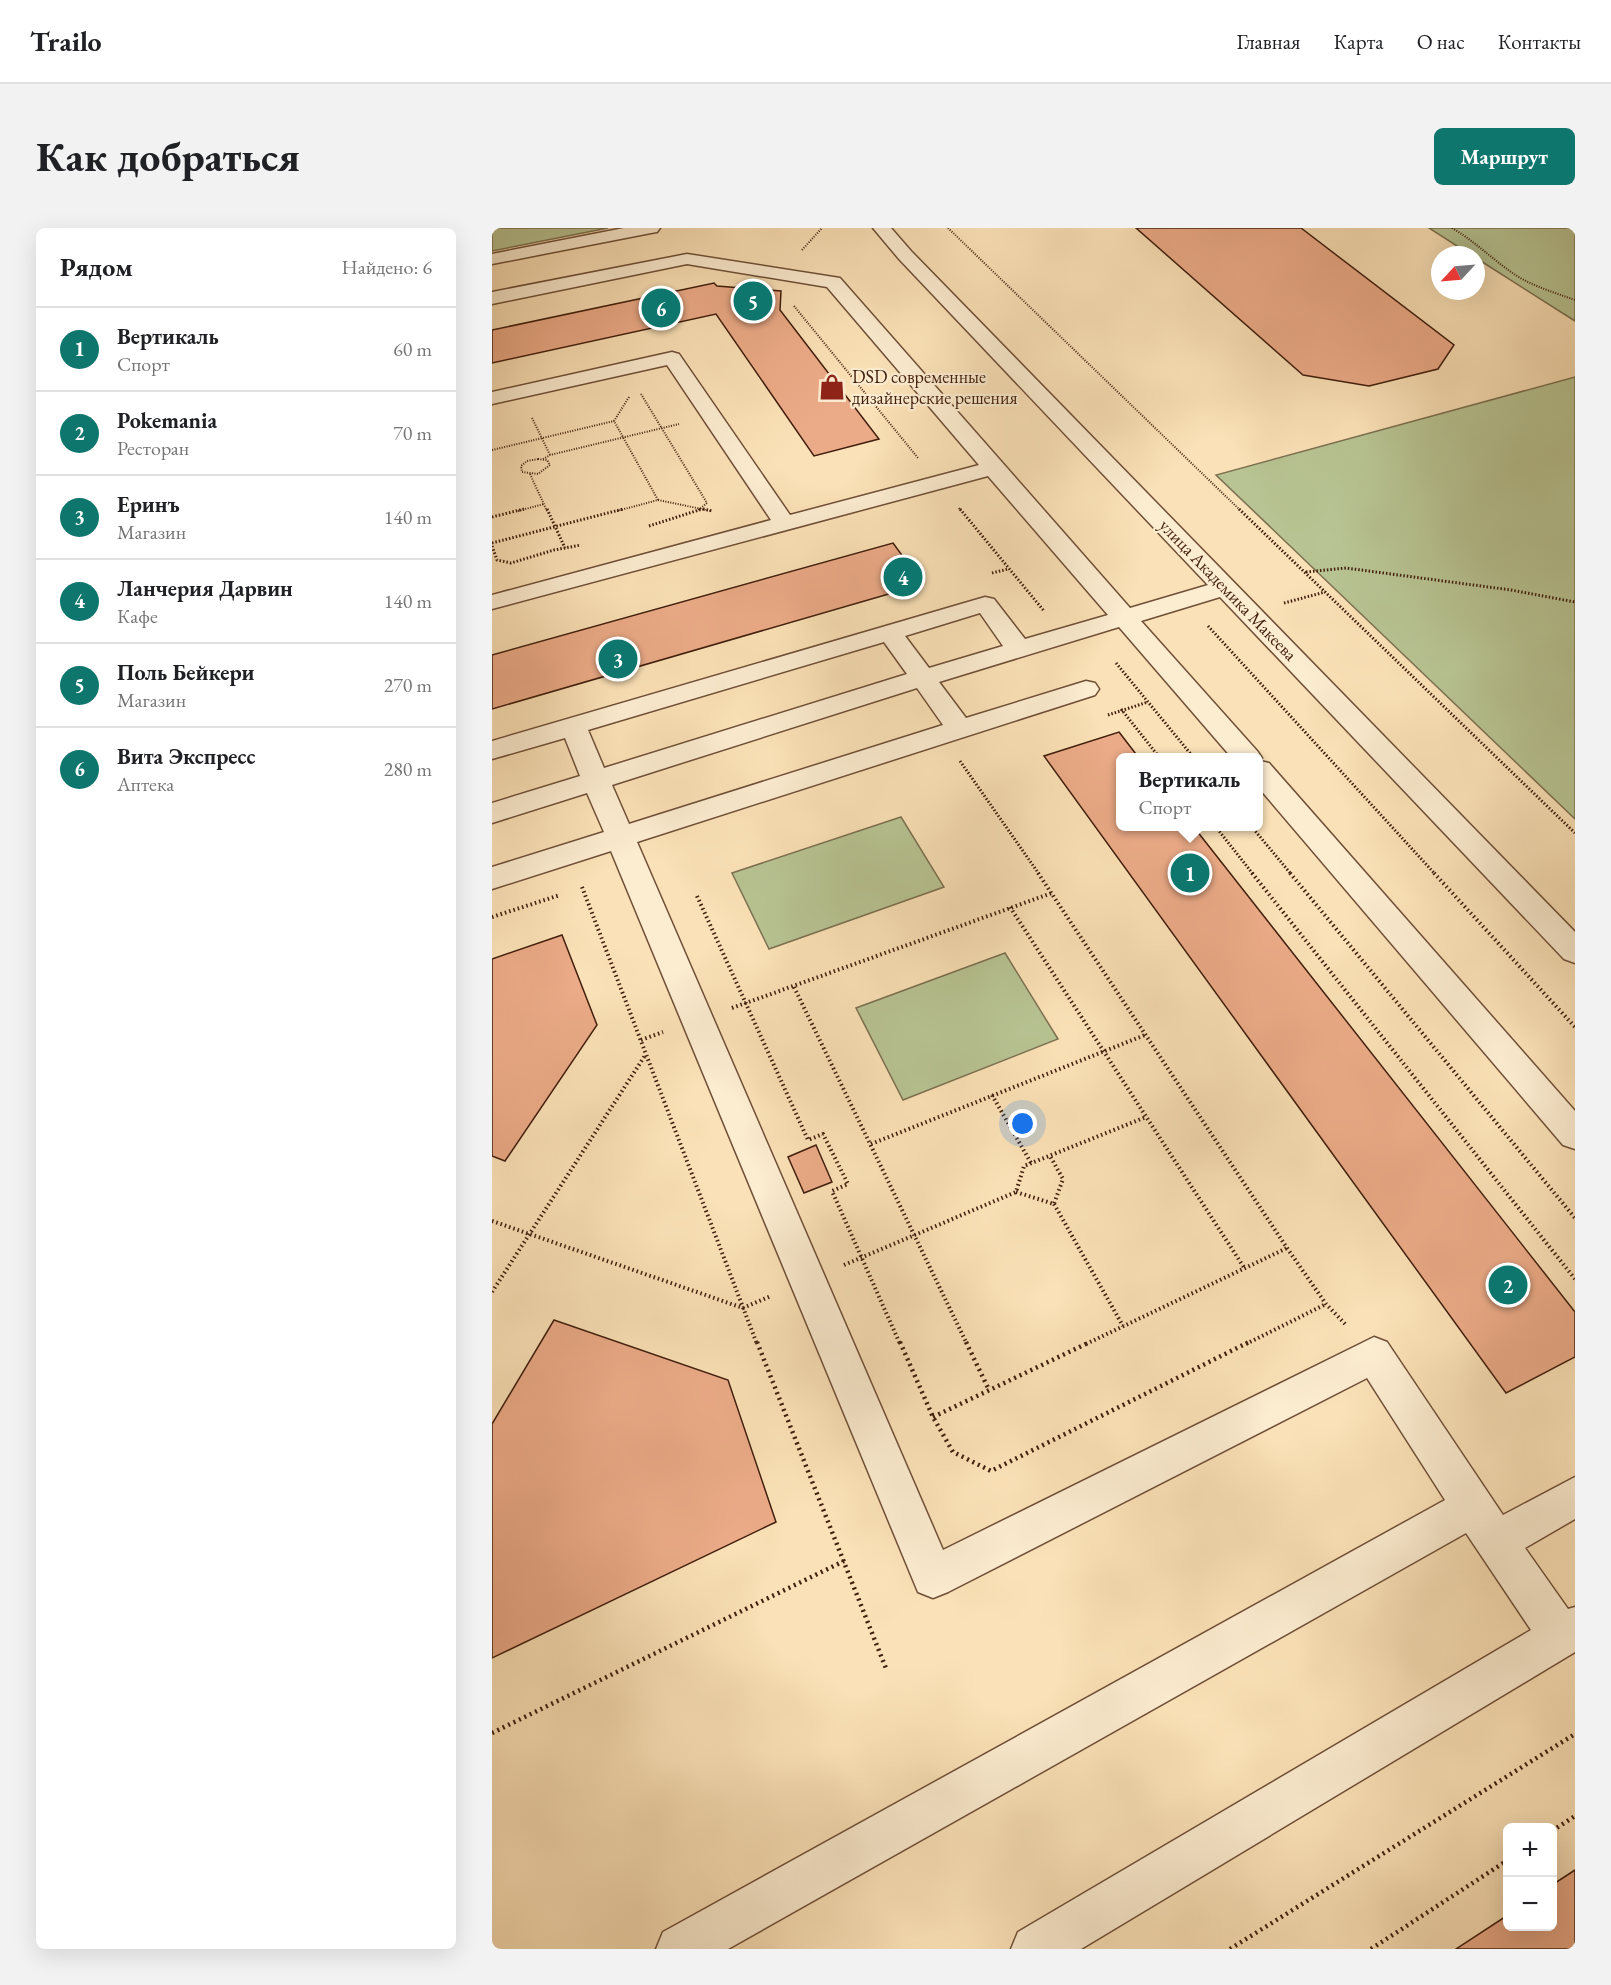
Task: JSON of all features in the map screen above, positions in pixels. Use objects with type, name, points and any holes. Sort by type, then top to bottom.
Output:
[{"type":"street","points":[[492,259],[651,228]]},
{"type":"street","name":"улица Академика Макеева","points":[[882,228],[905,255],[1575,951]]},
{"type":"street","points":[[492,298],[687,259],[833,282],[1244,753]]},
{"type":"street","points":[[492,398],[672,358],[784,523]]},
{"type":"street","points":[[492,602],[993,468]]},
{"type":"street","points":[[492,813],[923,678],[1187,601],[1227,587]]},
{"type":"street","points":[[492,750],[985,604],[1019,649]]},
{"type":"street","points":[[890,632],[923,678],[958,742]]},
{"type":"street","points":[[492,878],[621,838],[958,742],[1086,689]]},
{"type":"street","points":[[573,726],[933,1576],[1374,1355],[1496,1542],[1568,1632],[1035,1949]]},
{"type":"street","points":[[1263,775],[1575,1135]]},
{"type":"street","points":[[1496,1542],[1575,1497]]},
{"type":"street","points":[[680,1949],[1474,1506]]},
{"type":"path","points":[[948,228],[1575,833]]},
{"type":"path","points":[[1452,228],[1473,240],[1517,276],[1534,285],[1575,300]]},
{"type":"path","points":[[636,393],[642,394],[707,503],[702,508],[640,529]]},
{"type":"path","points":[[492,450],[614,421],[631,394],[621,395]]},
{"type":"path","points":[[541,413],[531,416],[550,455]]},
{"type":"path","points":[[543,459],[550,463],[549,468],[541,473],[530,474],[522,471],[521,466],[532,459],[543,459],[550,455],[711,416]]},
{"type":"path","points":[[614,421],[658,500]]},
{"type":"path","points":[[530,474],[579,578]]},
{"type":"path","points":[[587,543],[511,563],[497,560],[492,545],[658,500],[733,514],[771,504]]},
{"type":"path","points":[[492,517],[544,504]]},
{"type":"path","points":[[1305,573],[1346,568],[1511,590],[1575,602]]},
{"type":"path","points":[[1187,601],[1575,1027]]},
{"type":"path","points":[[1112,658],[1190,753]]},
{"type":"path","points":[[958,742],[1052,892],[1287,1248],[1326,1304],[1374,1355]]},
{"type":"path","points":[[1219,831],[1575,1279]]},
{"type":"path","points":[[1255,831],[1575,1218]]},
{"type":"path","points":[[582,887],[887,1671]]},
{"type":"path","points":[[641,1040],[794,987],[1052,892]]},
{"type":"path","points":[[697,896],[744,1004],[808,1140],[823,1134],[848,1184],[832,1191],[933,1417],[952,1452],[991,1471],[1326,1304]]},
{"type":"path","points":[[1010,907],[1245,1269]]},
{"type":"path","points":[[794,987],[989,1390]]},
{"type":"path","points":[[871,1144],[1145,1035]]},
{"type":"path","points":[[492,1292],[646,1054]]},
{"type":"path","points":[[992,1095],[1031,1163]]},
{"type":"path","points":[[1050,1156],[1063,1179],[1054,1204]]},
{"type":"path","points":[[1016,1192],[1054,1204],[1123,1326]]},
{"type":"path","points":[[933,1417],[1287,1248]]},
{"type":"path","points":[[492,1733],[844,1561]]},
{"type":"path","points":[[1230,1949],[1575,1734]]},
{"type":"path","points":[[1557,1828],[1575,1816]]},
{"type":"path","points":[[1371,1949],[1503,1863]]},
{"type":"green space","points":[[492,228],[608,228],[492,251]]},
{"type":"green space","points":[[1429,228],[1575,228],[1575,321],[1485,264],[1485,246],[1457,246]]},
{"type":"green space","points":[[1575,377],[1575,819],[1216,475]]},
{"type":"green space","points":[[901,817],[944,887],[769,949],[732,873]]},
{"type":"green space","points":[[1005,953],[1058,1039],[903,1100],[856,1008]]},
{"type":"building","points":[[1136,228],[1301,228],[1454,345],[1438,369],[1369,386],[1303,375]]},
{"type":"building","points":[[714,283],[717,286],[781,291],[780,310],[879,439],[814,456],[716,314],[492,363],[492,330]]},
{"type":"building","points":[[893,543],[923,584],[492,709],[492,655]]},
{"type":"building","points":[[1119,732],[1135,753],[1116,753],[1116,831],[1197,831],[1575,1312],[1575,1357],[1506,1393],[1044,756]]},
{"type":"building","points":[[562,935],[597,1025],[505,1161],[492,1156],[492,959]]},
{"type":"building","points":[[816,1145],[832,1182],[804,1193],[788,1157]]},
{"type":"building","points":[[554,1320],[728,1380],[776,1522],[492,1658],[492,1424]]},
{"type":"building","points":[[1575,1870],[1575,1949],[1456,1949],[1503,1918],[1503,1931],[1557,1931],[1557,1882]]},
{"type":"place","name":"Поль Бейкери","points":[[753,301]]},
{"type":"place","name":"Вита Экспресс","points":[[661,308]]},
{"type":"place","name":"DSD современные дизайнерские решения","points":[[832,387]]},
{"type":"place","name":"Ланчерия Дарвин","points":[[903,577]]},
{"type":"place","name":"Еринъ","points":[[618,659]]},
{"type":"place","name":"Вертикаль","points":[[1190,873]]},
{"type":"place","name":"Pokemania","points":[[1508,1285]]}]
